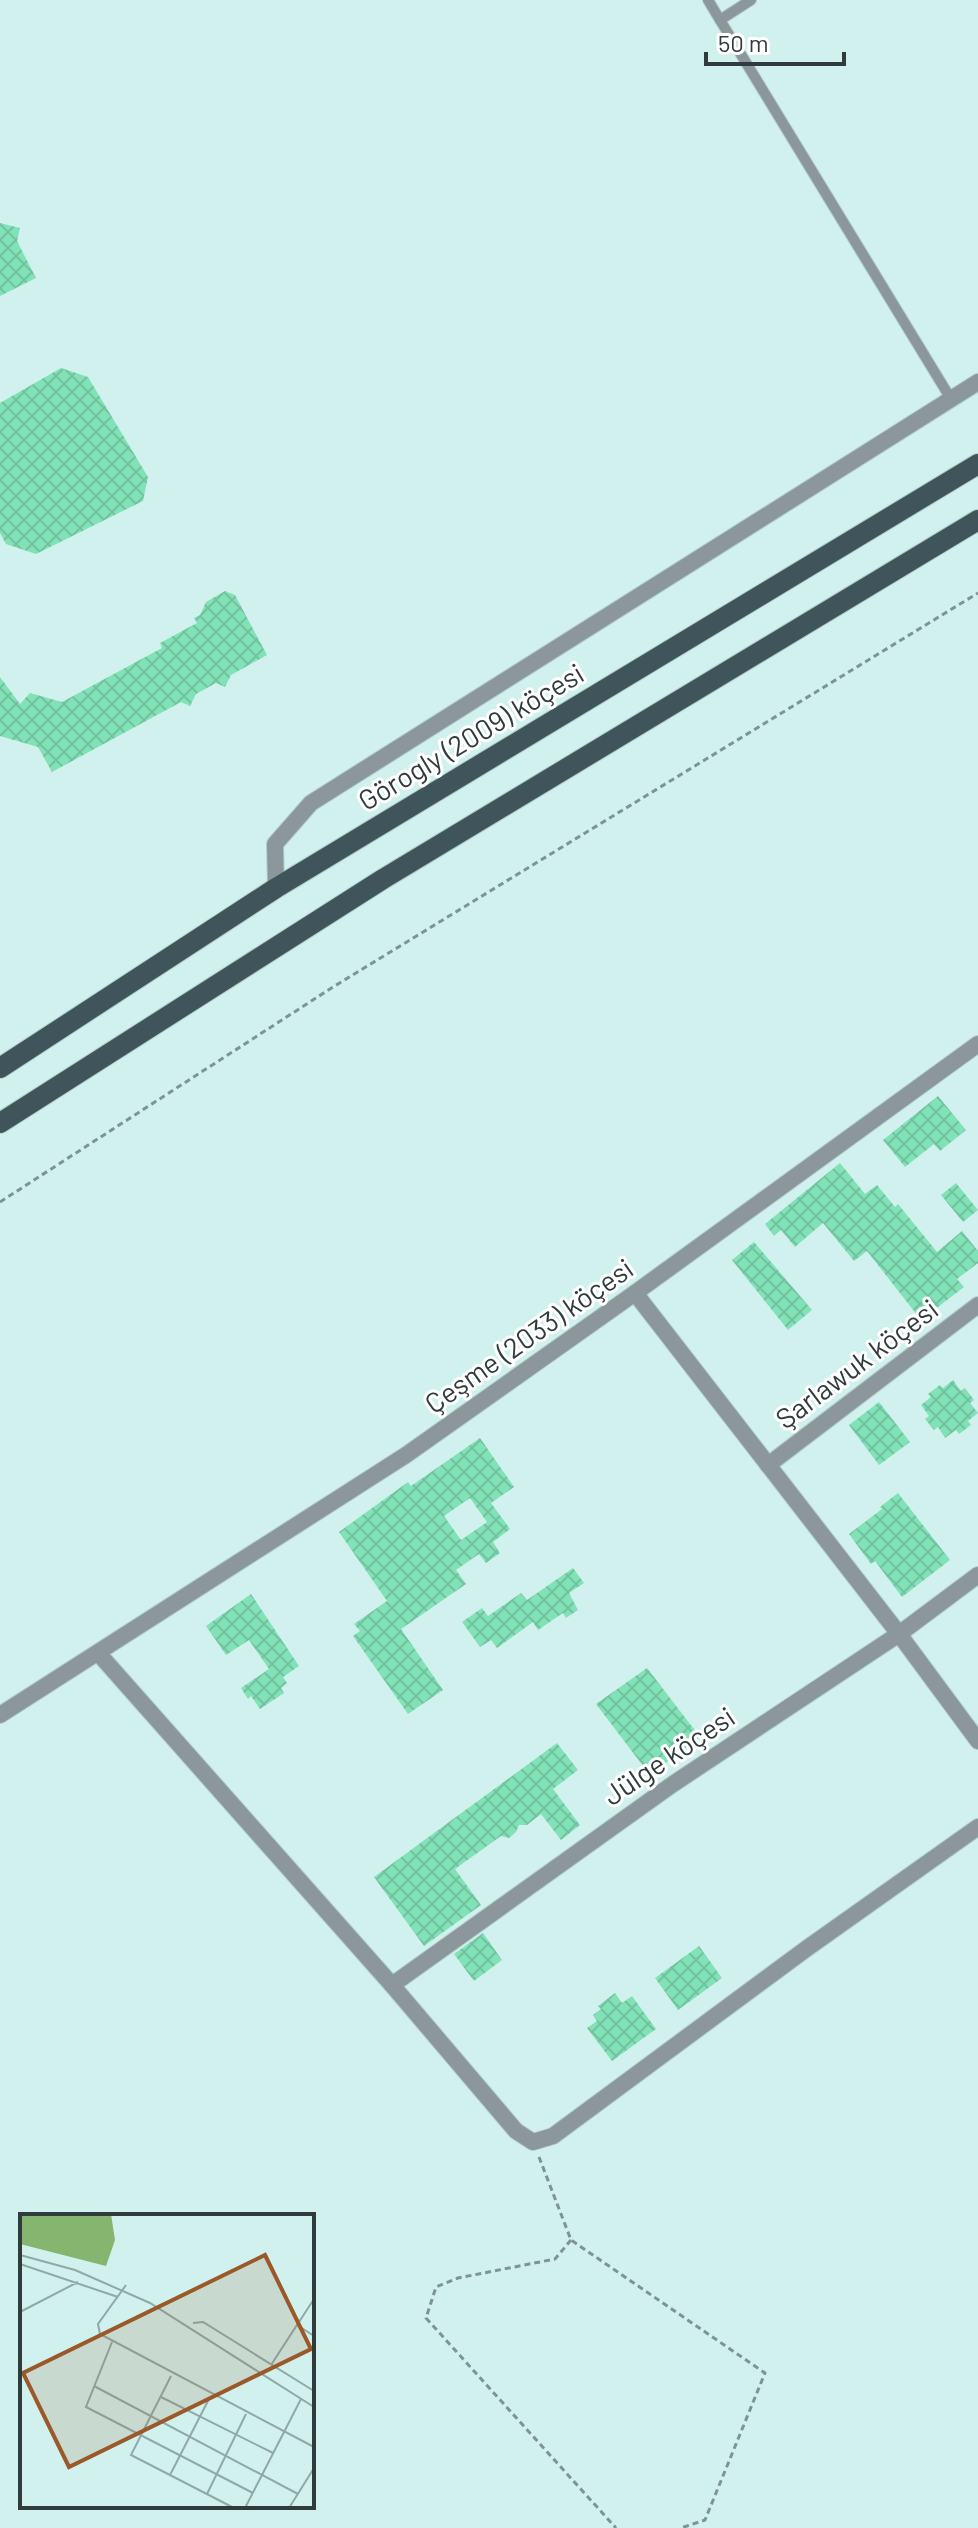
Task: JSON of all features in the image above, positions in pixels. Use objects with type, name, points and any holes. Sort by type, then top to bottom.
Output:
[{"type":"main road","name":"Görogly (2009) köçesi","points":[[0,1068],[276,888],[978,464]]},
{"type":"main road","points":[[0,1123],[383,879],[978,520]]},
{"type":"street","points":[[276,888],[275,844],[311,803],[978,382]]},
{"type":"street","name":"Çeşme (2033) köçesi","points":[[0,1715],[406,1455],[975,1053]]},
{"type":"street","points":[[635,1293],[978,1741]]},
{"type":"street","name":"Şarlawuk köçesi","points":[[768,1465],[978,1305]]},
{"type":"street","name":"Jülge köçesi","points":[[392,1985],[673,1784],[899,1634],[978,1575]]},
{"type":"street","points":[[99,1654],[392,1985],[516,2131],[533,2142],[553,2136],[806,1949],[978,1827]]},
{"type":"lane","points":[[708,0],[951,399]]},
{"type":"lane","points":[[720,20],[751,0]]},
{"type":"path","points":[[0,1202],[333,987],[978,593]]},
{"type":"path","points":[[533,2142],[571,2240],[765,2373],[705,2520],[681,2528]]},
{"type":"path","points":[[571,2240],[555,2259],[458,2278],[436,2287],[426,2318],[616,2528]]},
{"type":"building","points":[[0,223],[20,228],[17,241],[36,278],[0,296]]},
{"type":"building","points":[[61,368],[88,377],[148,477],[143,501],[36,554],[6,544],[0,533],[0,403]]},
{"type":"building","points":[[225,591],[235,595],[267,655],[231,675],[225,687],[216,683],[196,694],[190,706],[181,702],[52,772],[38,747],[0,736],[0,677],[20,704],[30,693],[62,702],[162,648],[160,643],[197,623],[194,618],[200,615],[206,602]]},
{"type":"building","points":[[938,1096],[966,1130],[940,1151],[934,1144],[905,1167],[883,1140]]},
{"type":"building","points":[[840,1163],[865,1194],[877,1185],[895,1207],[898,1204],[937,1252],[962,1231],[978,1251],[978,1263],[957,1279],[964,1287],[921,1320],[867,1251],[854,1261],[823,1223],[795,1247],[781,1230],[774,1236],[765,1224]]},
{"type":"building","points":[[956,1183],[978,1210],[963,1222],[941,1195]]},
{"type":"building","points":[[754,1242],[812,1310],[788,1330],[732,1260]]},
{"type":"building","points":[[953,1380],[961,1391],[965,1388],[974,1400],[970,1403],[978,1413],[968,1421],[971,1425],[959,1434],[956,1430],[945,1438],[938,1427],[934,1430],[925,1419],[929,1416],[921,1405],[931,1397],[928,1394]]},
{"type":"building","points":[[879,1402],[910,1442],[879,1465],[849,1425]]},
{"type":"building","points":[[480,1438],[514,1487],[491,1503],[510,1529],[493,1542],[500,1553],[486,1563],[479,1554],[456,1570],[466,1584],[401,1629],[443,1690],[408,1714],[353,1636],[360,1631],[354,1624],[387,1601],[339,1532],[408,1482],[411,1486]],"holes":[[[470,1498],[487,1522],[461,1540],[444,1516]]]},
{"type":"building","points":[[898,1493],[950,1560],[902,1597],[875,1561],[871,1564],[849,1534]]},
{"type":"building","points":[[573,1568],[584,1583],[569,1593],[578,1610],[566,1618],[563,1613],[538,1630],[533,1622],[497,1648],[491,1640],[480,1647],[462,1622],[482,1608],[488,1616],[521,1593],[527,1600]]},
{"type":"building","points":[[251,1594],[299,1666],[283,1677],[287,1683],[281,1688],[284,1693],[260,1709],[241,1688],[269,1669],[249,1640],[226,1655],[206,1626]]},
{"type":"building","points":[[647,1668],[700,1737],[650,1775],[596,1704]]},
{"type":"building","points":[[557,1743],[578,1770],[553,1789],[580,1825],[561,1840],[541,1814],[527,1825],[519,1825],[509,1838],[501,1836],[455,1869],[481,1905],[424,1946],[374,1877]]},
{"type":"building","points":[[483,1933],[502,1960],[474,1981],[454,1954]]},
{"type":"building","points":[[699,1946],[722,1978],[678,2010],[655,1978]]},
{"type":"building","points":[[615,1993],[622,2003],[632,1996],[656,2029],[612,2061],[587,2028],[597,2021],[593,2015],[601,2009],[598,2006]]}]
